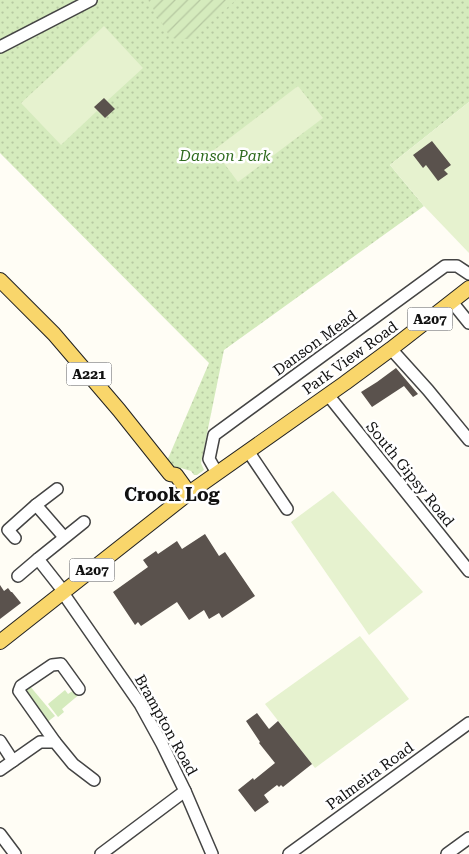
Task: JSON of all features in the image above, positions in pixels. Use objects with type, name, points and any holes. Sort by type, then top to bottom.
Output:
[{"type":"main road","name":"A221","points":[[0,280],[64,345],[170,474],[176,475],[186,496]]},
{"type":"main road","name":"Park View Road","points":[[186,496],[391,349],[469,288]]},
{"type":"main road","name":"A207","points":[[0,642],[186,496]]},
{"type":"street","points":[[0,47],[92,0]]},
{"type":"street","name":"Danson Mead","points":[[217,473],[209,459],[214,435],[445,266],[457,266],[469,274]]},
{"type":"street","points":[[452,302],[469,323]]},
{"type":"street","points":[[391,349],[469,440]]},
{"type":"street","name":"South Gipsy Road","points":[[328,395],[469,571]]},
{"type":"street","points":[[248,451],[287,509]]},
{"type":"street","points":[[15,538],[8,530],[57,488]]},
{"type":"street","points":[[36,505],[64,537]]},
{"type":"street","points":[[18,576],[84,522]]},
{"type":"street","name":"Brampton Road","points":[[38,559],[140,704],[185,791],[212,854]]},
{"type":"street","points":[[78,689],[61,664],[52,665],[21,686],[19,691],[73,764],[94,780]]},
{"type":"street","name":"Palmeira Road","points":[[289,854],[469,723]]},
{"type":"street","points":[[0,741],[13,760]]},
{"type":"street","points":[[0,770],[40,742],[55,742]]},
{"type":"street","points":[[101,854],[185,791]]},
{"type":"street","points":[[0,834],[15,854]]},
{"type":"street","points":[[447,854],[469,838]]},
{"type":"green space","name":"Danson Park","points":[[0,0],[469,0],[469,102],[390,165],[424,206],[224,350],[201,463],[204,470],[197,475],[181,468],[179,472],[167,461],[209,363],[0,153]]},
{"type":"green space","points":[[148,0],[236,0],[192,38],[179,40],[170,37]]},
{"type":"green space","points":[[104,26],[143,68],[107,101],[115,109],[105,118],[97,111],[61,145],[21,103]]},
{"type":"green space","points":[[298,86],[323,118],[238,182],[214,150]]},
{"type":"green space","points":[[469,102],[469,253],[424,206],[390,165]]},
{"type":"green space","points":[[333,491],[423,592],[369,635],[291,522]]},
{"type":"green space","points":[[360,636],[409,699],[315,768],[265,704]]},
{"type":"green space","points":[[29,685],[55,716],[46,723],[24,690]]},
{"type":"green space","points":[[65,690],[68,694],[74,690],[81,693],[62,709],[64,712],[58,717],[48,704]]},
{"type":"building","points":[[104,98],[115,109],[105,118],[94,107]]},
{"type":"building","points":[[432,141],[451,165],[444,170],[448,174],[438,181],[426,165],[423,168],[413,155]]},
{"type":"building","points":[[396,368],[418,394],[413,397],[404,386],[372,407],[361,392]]},
{"type":"building","points":[[205,534],[219,556],[225,552],[255,596],[222,618],[219,613],[209,619],[204,610],[189,620],[177,602],[141,626],[138,622],[135,625],[113,592],[148,567],[143,560],[156,551],[158,554],[177,541],[182,549]]},
{"type":"building","points":[[0,585],[4,591],[8,588],[21,603],[0,619]]},
{"type":"building","points":[[257,713],[269,729],[278,721],[312,764],[283,787],[277,785],[264,795],[269,802],[255,812],[238,790],[275,763],[259,743],[246,721]]},
{"type":"district","name":"Crook Log","points":[[172,494]]}]
